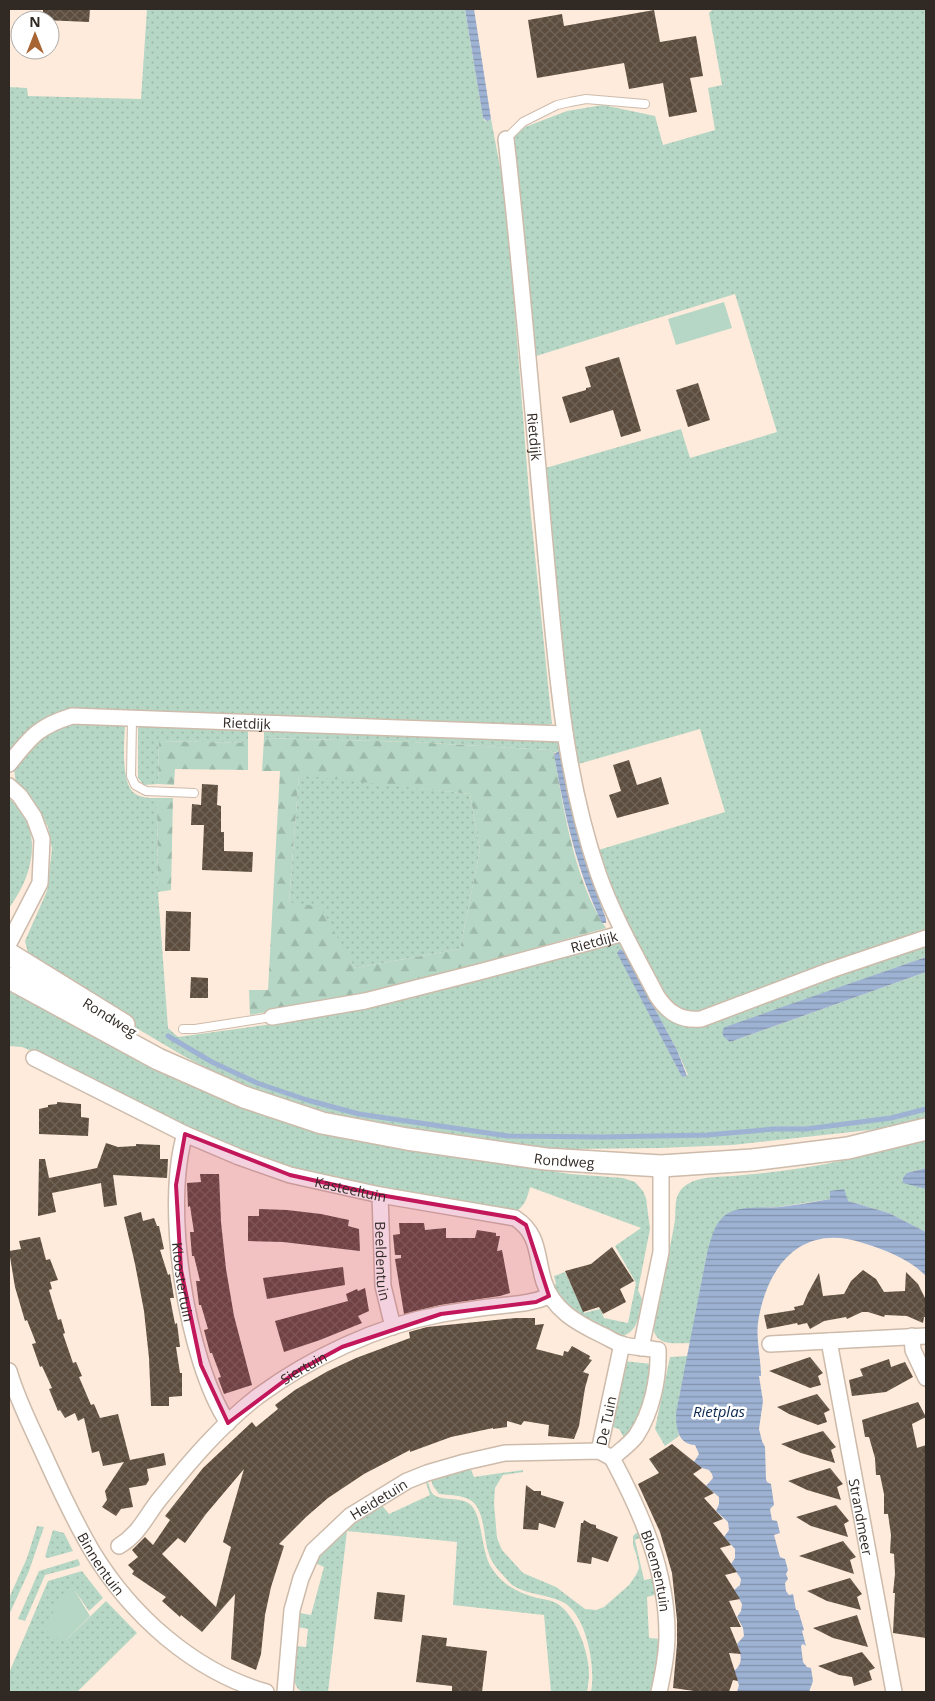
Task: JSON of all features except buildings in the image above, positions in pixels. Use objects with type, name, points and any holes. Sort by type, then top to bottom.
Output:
[{"type":"main road","name":"Rondweg","points":[[9,954],[211,1081]]},
{"type":"main road","name":"Rondweg","points":[[9,978],[158,1059],[266,1105],[322,1123],[359,1131],[546,1159],[661,1166],[752,1160],[848,1148],[926,1129]]},
{"type":"street","name":"Rietdijk","points":[[506,139],[527,327],[552,624],[565,734],[589,844],[607,895],[624,933],[662,1004],[675,1015],[692,1020],[701,1019],[831,970],[926,938]]},
{"type":"street","name":"Rietdijk","points":[[9,764],[36,732],[53,722],[72,716],[565,734]]},
{"type":"street","points":[[9,786],[20,796],[29,810],[42,839],[40,883],[9,943]]},
{"type":"street","name":"Rietdijk","points":[[272,1017],[375,998],[624,933]]},
{"type":"street","name":"Kasteeltuin","points":[[34,1058],[184,1134],[239,1157],[290,1175],[380,1195],[515,1218],[526,1225],[534,1242],[544,1282],[550,1296],[562,1311],[582,1326],[622,1344]]},
{"type":"street","name":"Kloostertuin","points":[[184,1134],[178,1161],[176,1185],[181,1270],[190,1323],[201,1365],[219,1409],[228,1422]]},
{"type":"street","points":[[641,1348],[661,1252],[661,1166]]},
{"type":"street","name":"Beeldentuin","points":[[380,1195],[383,1286],[393,1327]]},
{"type":"street","name":"Siertuin","points":[[119,1546],[130,1539],[139,1529],[159,1499],[193,1457],[228,1422],[257,1398],[296,1372],[342,1347],[393,1327],[440,1314],[536,1302],[550,1296]]},
{"type":"street","points":[[770,1344],[919,1336],[913,1350],[926,1378]]},
{"type":"street","name":"Strandmeer","points":[[829,1341],[894,1692]]},
{"type":"street","name":"De Tuin","points":[[622,1344],[658,1350],[654,1388],[648,1413],[635,1437],[606,1454],[622,1344]]},
{"type":"street","name":"Binnentuin","points":[[9,1371],[15,1390],[56,1479],[92,1551],[119,1589],[158,1630],[189,1656],[240,1688],[266,1692]]},
{"type":"street","name":"Heidetuin","points":[[286,1692],[292,1610],[301,1578],[313,1551],[350,1516],[407,1481],[465,1462],[506,1453],[606,1454]]},
{"type":"street","name":"Bloementuin","points":[[606,1454],[638,1508],[649,1535],[660,1573],[666,1605],[667,1637],[659,1692]]},
{"type":"lane","points":[[506,139],[523,122],[557,105],[586,98],[645,104]]},
{"type":"lane","points":[[132,719],[131,776],[135,786],[146,791],[194,793]]},
{"type":"lane","name":"Rietdijk","points":[[183,1029],[195,1029],[272,1017]]},
{"type":"highlighted area","points":[[185,1134],[290,1175],[380,1195],[515,1218],[526,1225],[549,1296],[536,1302],[441,1314],[342,1347],[296,1372],[228,1423],[201,1365],[181,1270],[176,1185]]},
{"type":"green space","points":[[147,9],[465,9],[483,118],[485,121],[491,119],[506,199],[530,506],[552,724],[534,727],[48,718],[27,731],[9,755],[9,87],[27,88],[28,96],[141,99]]},
{"type":"green space","points":[[713,9],[926,9],[926,932],[705,1013],[690,1015],[668,1004],[629,934],[595,851],[725,812],[700,729],[575,765],[542,469],[681,429],[690,458],[777,432],[735,294],[533,357],[512,150],[515,136],[525,127],[567,111],[603,105],[655,116],[663,145],[715,130],[708,88],[722,85],[709,13]]},
{"type":"green space","points":[[724,302],[732,328],[676,345],[668,319]]},
{"type":"green space","points":[[72,721],[121,722],[125,727],[124,762],[130,788],[140,796],[157,798],[158,892],[168,1028],[178,1037],[294,1021],[616,942],[621,943],[680,1023],[926,942],[926,957],[726,1027],[723,1030],[730,1042],[926,972],[926,1120],[888,1128],[732,1145],[571,1149],[518,1147],[346,1120],[262,1094],[219,1075],[180,1054],[128,1023],[29,957],[25,941],[47,891],[52,849],[48,827],[28,793],[16,783],[14,769],[35,740]],"holes":[[[622,949],[677,1050],[688,1075],[682,1077],[618,953]]]},
{"type":"green space","points":[[145,723],[243,727],[248,732],[248,743],[159,741],[158,784],[144,785],[138,778],[138,728]]},
{"type":"green space","points":[[269,727],[552,739],[558,742],[559,751],[554,753],[550,750],[413,742],[264,738],[264,732]]},
{"type":"green space","points":[[264,738],[413,742],[550,750],[554,753],[566,821],[578,867],[595,910],[606,928],[387,990],[250,1015],[249,990],[268,990],[280,771],[262,771]],"holes":[[[299,775],[470,794],[480,850],[460,949],[355,968],[320,907],[289,902]]]},
{"type":"green space","points":[[159,741],[248,743],[248,770],[175,769],[174,785],[158,784]]},
{"type":"green space","points":[[299,774],[470,794],[480,850],[460,949],[355,968],[337,939],[289,903]]},
{"type":"green space","points":[[9,798],[21,811],[28,825],[32,850],[27,874],[9,908]]},
{"type":"green space","points":[[157,798],[173,798],[171,890],[158,892]]},
{"type":"green space","points":[[9,982],[180,1074],[510,1164],[570,1174],[623,1178],[635,1182],[646,1198],[650,1229],[638,1290],[642,1299],[635,1327],[626,1335],[620,1337],[568,1312],[550,1287],[556,1284],[554,1276],[565,1272],[584,1313],[600,1309],[604,1318],[628,1323],[636,1283],[615,1246],[641,1228],[530,1187],[527,1198],[516,1212],[400,1196],[297,1172],[196,1137],[34,1052],[22,1047],[9,1046]]},
{"type":"green space","points":[[926,1138],[926,1168],[907,1173],[916,1186],[926,1189],[926,1232],[889,1213],[848,1201],[830,1191],[830,1199],[779,1207],[744,1209],[707,1253],[690,1343],[667,1343],[655,1334],[653,1328],[673,1234],[676,1201],[678,1194],[685,1186],[704,1178],[758,1174],[831,1163],[879,1152]]},
{"type":"green space","points":[[688,1356],[678,1406],[677,1426],[679,1436],[665,1446],[655,1429],[670,1357]]},
{"type":"green space","points":[[623,1361],[652,1364],[641,1417],[625,1439],[619,1429],[609,1426]]},
{"type":"green space","points":[[470,1467],[474,1477],[523,1470],[523,1472],[503,1475],[495,1488],[494,1503],[497,1538],[502,1550],[523,1573],[556,1587],[585,1609],[596,1610],[604,1607],[629,1585],[636,1575],[639,1568],[633,1545],[633,1536],[641,1529],[644,1536],[635,1540],[644,1580],[655,1578],[658,1594],[647,1597],[649,1638],[660,1639],[653,1692],[591,1692],[591,1656],[584,1630],[578,1618],[571,1609],[557,1599],[524,1591],[512,1585],[492,1562],[477,1507],[466,1498],[439,1494],[433,1486],[431,1480]]},
{"type":"green space","points":[[428,1482],[431,1492],[435,1496],[467,1502],[471,1505],[478,1519],[486,1555],[497,1576],[512,1588],[524,1594],[556,1603],[569,1615],[580,1634],[587,1655],[589,1673],[587,1692],[551,1692],[544,1615],[453,1605],[457,1542],[347,1531],[328,1692],[307,1693],[297,1688],[294,1677],[296,1646],[306,1647],[308,1629],[298,1627],[300,1613],[311,1615],[324,1567],[313,1562],[336,1535],[381,1504],[389,1514],[430,1495],[426,1483]]},
{"type":"green space","points":[[37,1526],[44,1527],[29,1571],[9,1615],[9,1598],[27,1558]]},
{"type":"green space","points":[[53,1530],[64,1533],[73,1551],[48,1558],[45,1557]]},
{"type":"green space","points":[[78,1559],[79,1566],[45,1575],[25,1621],[18,1619],[39,1571]]},
{"type":"green space","points":[[82,1571],[103,1598],[89,1611],[75,1591],[66,1640],[106,1601],[137,1633],[77,1692],[9,1692],[9,1673],[48,1581]]},
{"type":"green space","points":[[75,1591],[90,1616],[63,1641],[46,1633],[45,1630],[61,1594]]},
{"type":"water","points":[[465,9],[474,9],[491,119],[487,121],[483,118]]},
{"type":"water","points":[[559,751],[584,858],[606,923],[602,923],[593,903],[572,840],[554,754]]},
{"type":"water","points":[[620,949],[624,951],[677,1050],[687,1076],[682,1077],[617,953]]},
{"type":"water","points":[[926,957],[926,972],[730,1042],[723,1036],[723,1029],[725,1027]]},
{"type":"water","points":[[926,1168],[926,1189],[903,1183],[903,1178],[907,1173]]},
{"type":"water","name":"Rietplas","points":[[844,1189],[848,1201],[889,1213],[926,1232],[926,1276],[897,1256],[863,1243],[841,1238],[822,1239],[805,1244],[790,1254],[778,1268],[769,1284],[762,1303],[758,1323],[761,1376],[759,1376],[763,1401],[759,1429],[765,1447],[766,1479],[771,1484],[774,1505],[770,1509],[772,1520],[777,1521],[780,1533],[774,1535],[780,1557],[785,1559],[788,1570],[786,1574],[788,1579],[785,1583],[786,1591],[789,1595],[793,1594],[796,1610],[798,1610],[804,1630],[802,1631],[806,1646],[803,1644],[801,1646],[803,1662],[807,1667],[811,1668],[813,1681],[809,1692],[737,1692],[739,1685],[734,1671],[739,1665],[741,1658],[737,1644],[744,1636],[743,1628],[737,1617],[741,1611],[742,1604],[734,1590],[740,1585],[741,1579],[731,1564],[735,1558],[735,1549],[724,1537],[729,1530],[728,1522],[716,1511],[719,1497],[706,1486],[713,1478],[712,1474],[709,1470],[702,1468],[694,1462],[699,1454],[695,1445],[685,1442],[679,1434],[676,1419],[707,1253],[717,1225],[723,1217],[735,1210],[780,1207],[830,1199],[830,1191]]},
{"type":"waterway","points":[[168,1036],[212,1062],[257,1083],[307,1100],[359,1114],[508,1136],[707,1135],[774,1129],[806,1129],[891,1118],[926,1109]]}]
